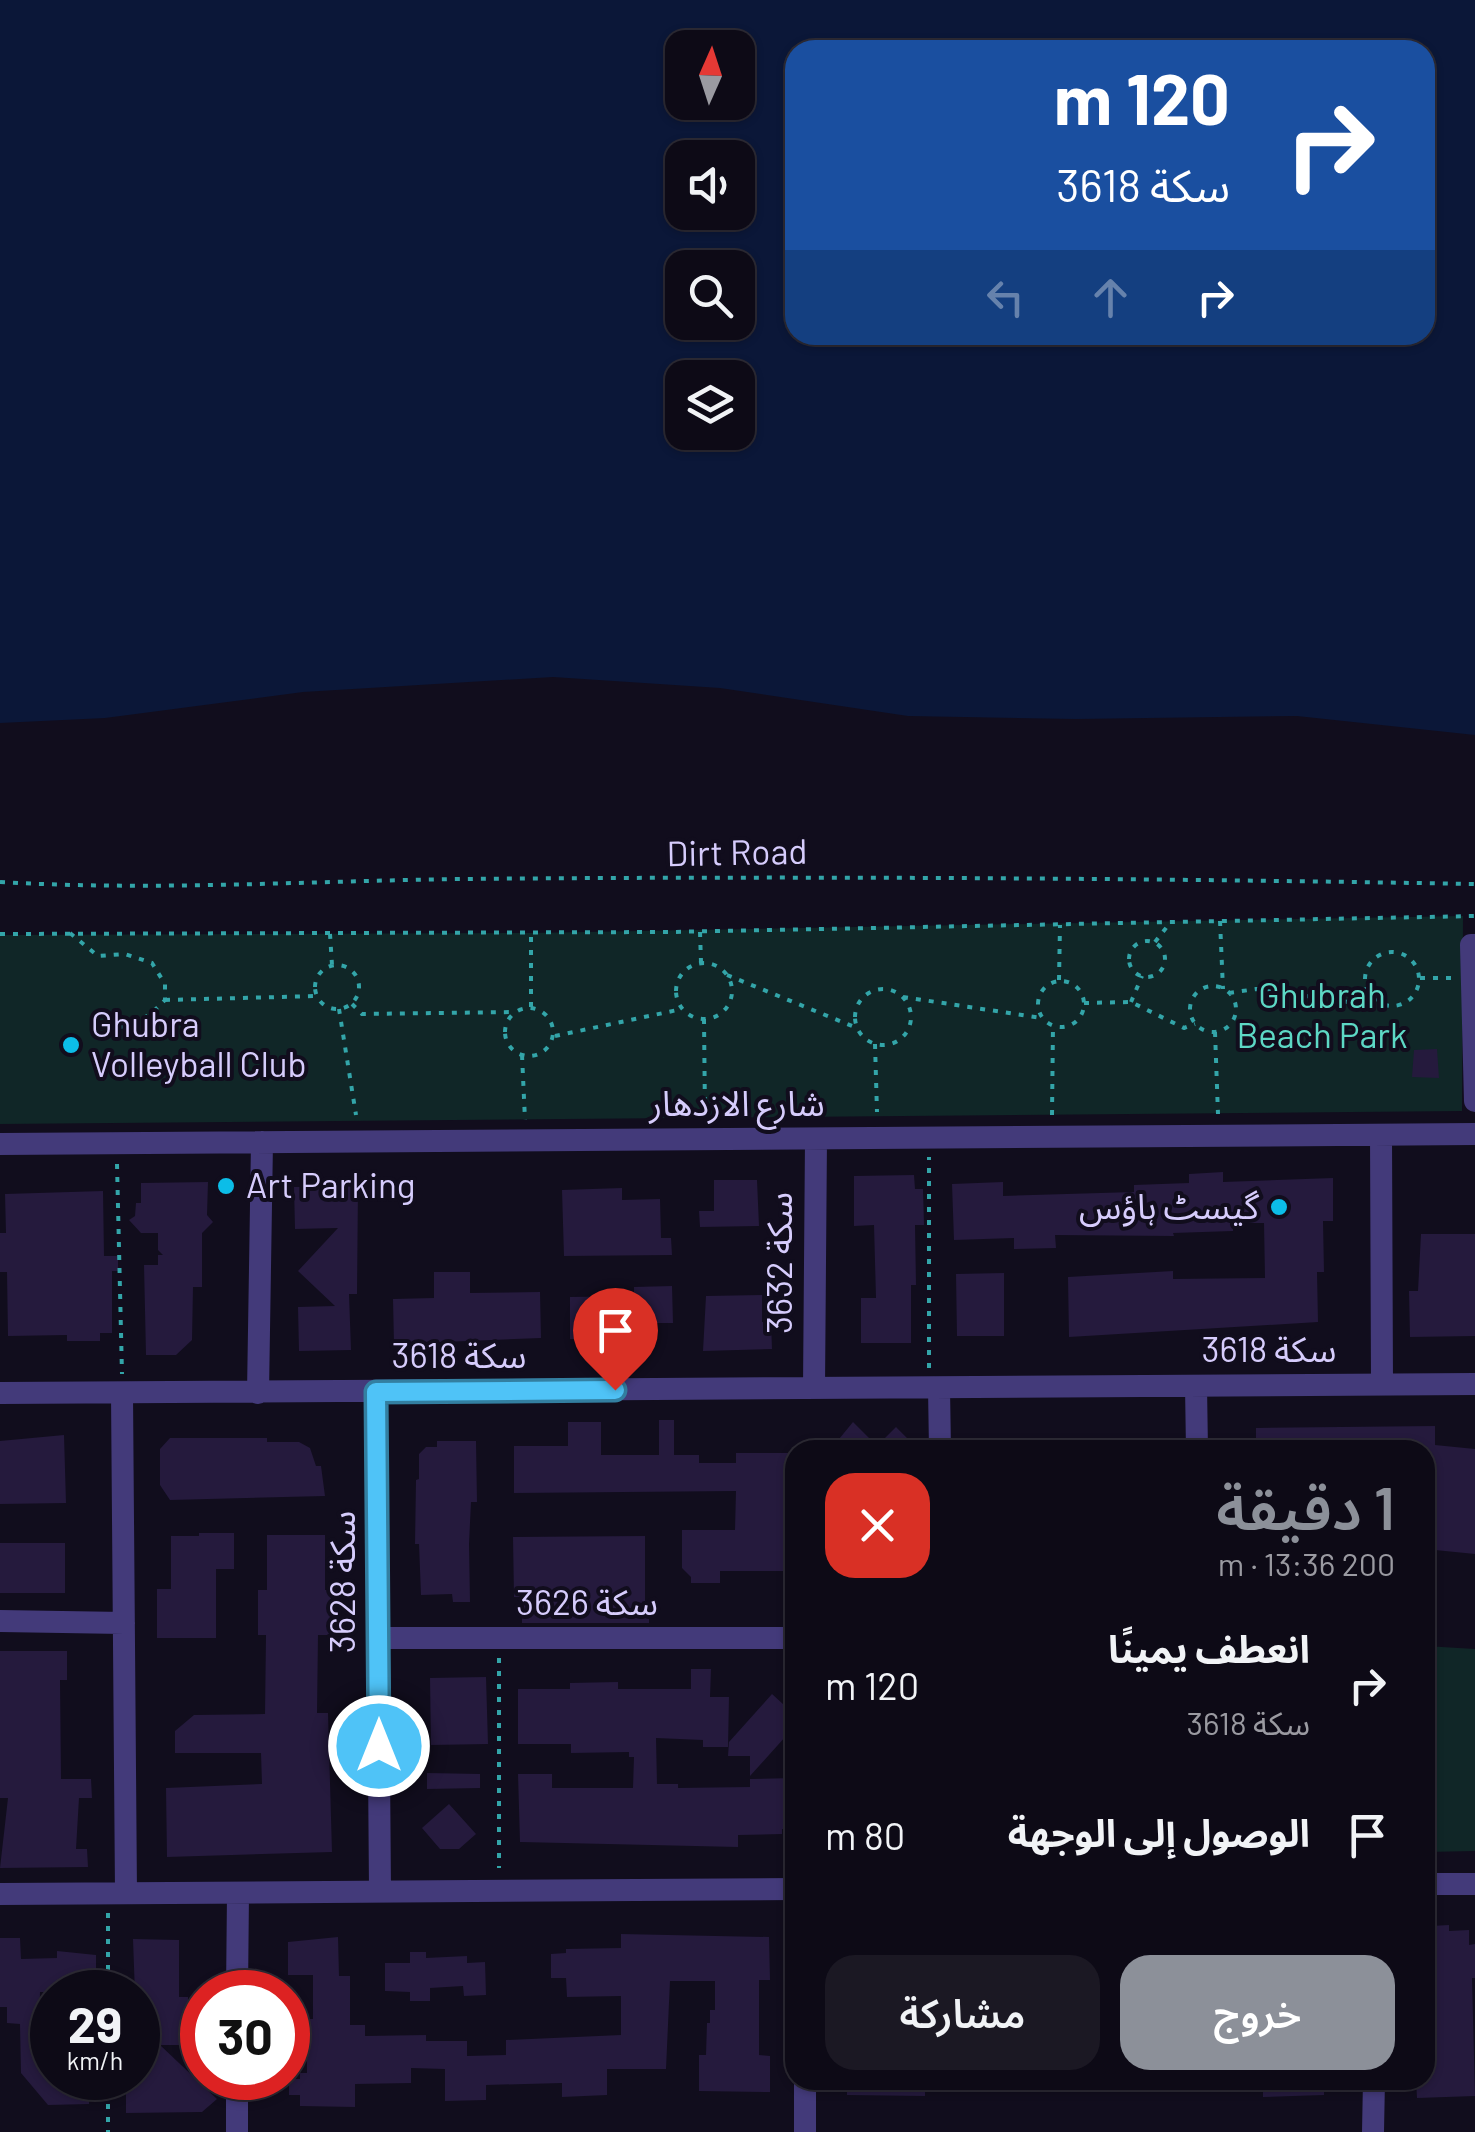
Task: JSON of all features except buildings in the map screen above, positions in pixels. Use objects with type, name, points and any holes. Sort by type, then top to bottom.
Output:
[{"type":"street","points":[[1475,944],[1471,944],[1475,1101]]},
{"type":"street","name":"شارع الازدهار","points":[[0,1144],[1475,1134]]},
{"type":"street","points":[[1381,1135],[1382,1384]]},
{"type":"street","name":"سكة 3632","points":[[814,1388],[816,1138]]},
{"type":"street","points":[[258,1393],[262,1142]]},
{"type":"street","name":"سكة 3618","points":[[122,1394],[1475,1384]]},
{"type":"street","points":[[1196,1386],[1197,1440]]},
{"type":"street","points":[[934,1388],[939,1440]]},
{"type":"street","name":"سكة 3628","points":[[376,1392],[380,1892]]},
{"type":"street","points":[[0,1393],[122,1394],[124,1624],[117,1893]]},
{"type":"street","points":[[0,1622],[124,1624]]},
{"type":"street","name":"سكة 3626","points":[[378,1638],[785,1638]]},
{"type":"street","points":[[1435,1884],[1475,1884]]},
{"type":"street","points":[[0,1894],[785,1889]]},
{"type":"street","points":[[238,1892],[238,1970]]},
{"type":"street","points":[[805,2090],[805,2132]]},
{"type":"street","points":[[1374,2090],[1374,2132]]},
{"type":"street","points":[[236,2132],[237,2100]]},
{"type":"path","name":"Dirt Road","points":[[0,882],[103,888],[458,879],[946,876],[1475,884]]},
{"type":"path","points":[[0,934],[700,932],[1475,916]]},
{"type":"path","points":[[1220,921],[1223,989]]},
{"type":"path","points":[[1154,942],[1170,922]]},
{"type":"path","points":[[1059,982],[1060,924]]},
{"type":"path","points":[[700,932],[701,964]]},
{"type":"path","points":[[330,933],[332,964]]},
{"type":"path","points":[[531,933],[531,1008]]},
{"type":"path","points":[[70,934],[98,956],[125,954],[157,966],[165,984],[165,1000]]},
{"type":"path","points":[[1142,942],[1154,942],[1163,951],[1165,962],[1158,973],[1142,976],[1130,964],[1130,952],[1142,942]]},
{"type":"path","points":[[1380,954],[1406,955],[1420,978],[1415,995],[1400,1005],[1382,1004],[1372,997],[1365,976],[1372,960],[1380,954]]},
{"type":"path","points":[[682,1009],[677,983],[688,968],[715,965],[726,974],[857,1028],[875,1044],[893,1043],[907,1031],[911,1014],[903,998]]},
{"type":"path","points":[[341,966],[358,978],[359,993],[352,1004],[329,1008],[317,996],[315,984],[322,972],[341,966]]},
{"type":"path","points":[[553,1036],[682,1009],[704,1019],[716,1016],[730,1004],[732,986],[726,974]]},
{"type":"path","points":[[1131,1002],[1142,976]]},
{"type":"path","points":[[1420,978],[1463,978]]},
{"type":"path","points":[[857,1028],[856,1009],[867,994],[886,989],[903,998],[1043,1018],[1063,1027],[1077,1021],[1084,1003],[1076,987],[1059,982],[1049,985],[1040,997],[1043,1018]]},
{"type":"path","points":[[1084,1003],[1131,1002],[1184,1028],[1195,1024],[1215,1032],[1228,1027],[1236,1014],[1229,993],[1208,987],[1195,995],[1190,1010],[1195,1024]]},
{"type":"path","points":[[1229,993],[1256,989],[1363,1004],[1372,997]]},
{"type":"path","points":[[89,1028],[128,1029],[165,1000],[317,996]]},
{"type":"path","points":[[352,1004],[362,1014],[515,1012],[531,1008],[551,1020],[553,1036],[545,1050],[522,1055],[510,1047],[504,1032],[515,1012]]},
{"type":"path","points":[[340,1009],[356,1115]]},
{"type":"path","points":[[704,1019],[705,1116]]},
{"type":"path","points":[[1052,1025],[1052,1115]]},
{"type":"path","points":[[1215,1032],[1218,1114]]},
{"type":"path","points":[[875,1044],[877,1112]]},
{"type":"path","points":[[522,1055],[525,1120]]},
{"type":"path","points":[[929,1138],[934,1388]]},
{"type":"path","points":[[117,1143],[122,1394]]},
{"type":"path","points":[[498,1638],[499,1891]]},
{"type":"path","points":[[110,1970],[117,1893]]},
{"type":"path","points":[[108,2100],[108,2132]]},
{"type":"green space","name":"Ghubrah Beach Park","points":[[1463,916],[1462,1111],[0,1124],[0,935],[530,933]]},
{"type":"green space","points":[[1435,1647],[1475,1649],[1475,1851],[1435,1852]]},
{"type":"water","points":[[0,0],[1475,0],[1475,735],[1297,716],[908,716],[720,688],[553,677],[303,692],[105,718],[0,723]]},
{"type":"place","name":"Ghubra Volleyball Club","points":[[71,1045]]},
{"type":"place","name":"Art Parking","points":[[226,1186]]},
{"type":"place","name":"گیسٹ ہاؤس","points":[[1279,1207]]},
{"type":"route","points":[[379,1746],[376,1392],[615,1390]]}]
